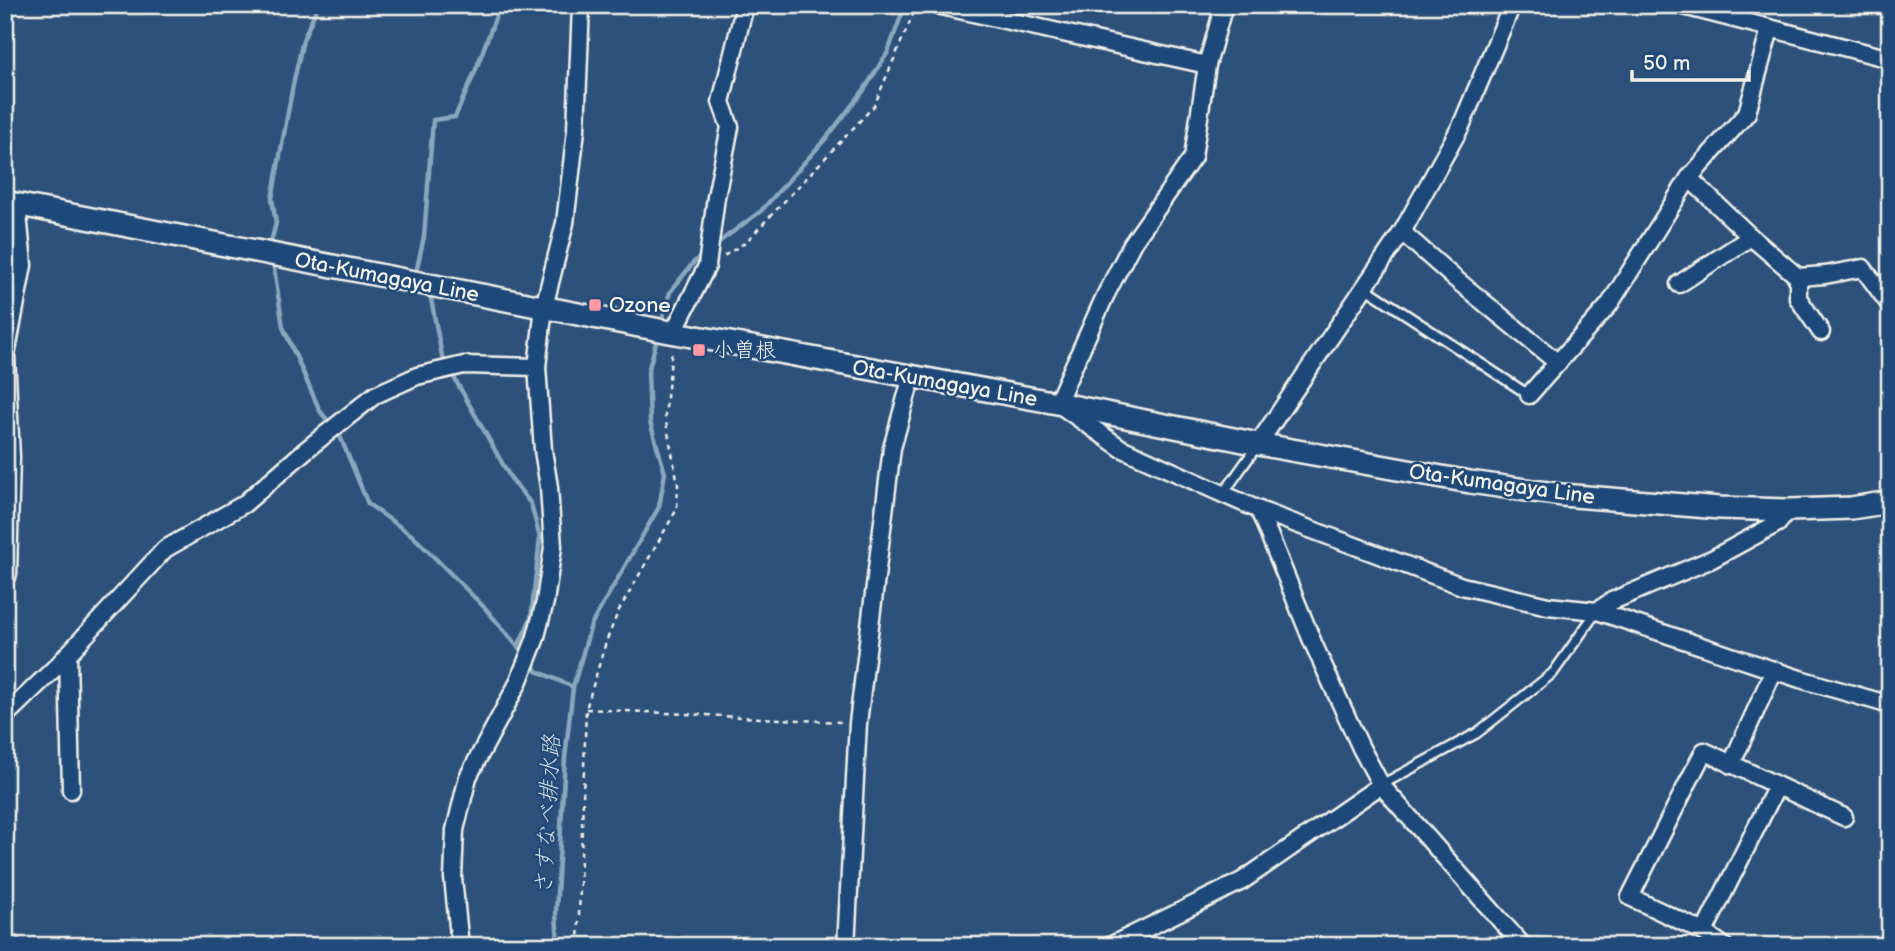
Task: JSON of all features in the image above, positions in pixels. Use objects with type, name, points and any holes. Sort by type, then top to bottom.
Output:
[{"type":"main road","name":"Ota-Kumagaya Line","points":[[11,203],[664,331],[1470,482],[1562,495],[1720,508],[1851,508],[1890,502]]},
{"type":"street","points":[[460,946],[453,878],[455,830],[468,777],[517,685],[532,648],[545,602],[553,547],[537,367],[544,307],[565,223],[572,170],[581,5]]},
{"type":"street","points":[[664,331],[707,266],[716,197],[730,127],[721,102],[745,5]]},
{"type":"street","points":[[937,5],[1207,65]]},
{"type":"street","points":[[1224,5],[1207,65],[1193,158],[1132,244],[1105,296],[1057,403],[1121,448],[1259,510],[1462,586],[1548,606],[1597,611],[1774,670],[1890,705]]},
{"type":"street","points":[[1258,444],[1402,232],[1461,126],[1512,5]]},
{"type":"street","points":[[1680,5],[1890,59]]},
{"type":"street","points":[[1530,395],[1609,304],[1689,178],[1747,113],[1770,29]]},
{"type":"street","points":[[1689,178],[1798,277],[1863,268],[1888,300]]},
{"type":"street","points":[[8,573],[6,355],[23,265],[11,203]]},
{"type":"street","points":[[1402,232],[1453,278],[1558,363]]},
{"type":"street","points":[[1679,284],[1751,237]]},
{"type":"street","points":[[1798,277],[1798,298],[1821,332]]},
{"type":"street","points":[[5,716],[68,654],[165,549],[243,504],[375,396],[417,376],[459,366],[537,367]]},
{"type":"street","points":[[846,946],[858,723],[892,448],[912,376]]},
{"type":"street","points":[[1259,510],[1313,643],[1381,785],[1523,946]]},
{"type":"street","points":[[1597,611],[1612,601],[1723,553],[1778,523],[1788,510]]},
{"type":"street","points":[[68,654],[71,790]]},
{"type":"street","points":[[1731,765],[1774,670]]},
{"type":"street","points":[[1724,946],[1704,932],[1630,897],[1704,751],[1844,817]]},
{"type":"street","points":[[1110,946],[1242,881],[1381,785]]},
{"type":"street","points":[[1704,932],[1777,786]]},
{"type":"lane","points":[[1364,287],[1530,395]]},
{"type":"lane","points":[[1223,494],[1258,444]]},
{"type":"lane","points":[[1381,785],[1477,733],[1553,673],[1597,611]]},
{"type":"path","points":[[707,266],[746,242],[873,106],[917,5]]},
{"type":"path","points":[[578,946],[586,709],[618,612],[677,509],[678,484],[665,417],[664,331]]},
{"type":"path","points":[[586,709],[858,723]]},
{"type":"waterway","points":[[271,242],[276,223],[272,199],[293,85],[303,40],[318,5]]},
{"type":"waterway","points":[[417,268],[424,237],[433,120],[455,117],[500,5]]},
{"type":"waterway","points":[[715,245],[761,211],[828,136],[864,90],[888,52],[905,5]]},
{"type":"waterway","points":[[661,324],[670,292],[703,255]]},
{"type":"waterway","points":[[273,262],[283,327],[320,411],[340,436],[368,504],[413,536],[485,608],[524,654]]},
{"type":"waterway","points":[[431,299],[442,356],[510,477],[531,504],[540,538],[531,618],[518,647]]},
{"type":"waterway","name":"さすなべ排水路","points":[[558,946],[556,912],[565,758],[573,687],[591,625],[659,507],[665,473],[650,422],[648,372],[658,335]]},
{"type":"waterway","points":[[531,664],[537,671],[573,687]]},
{"type":"waterway","points":[[5,923],[18,940],[17,946]]},
{"type":"place","name":"Ozone","points":[[595,305]]},
{"type":"place","name":"小曽根","points":[[699,350]]}]
